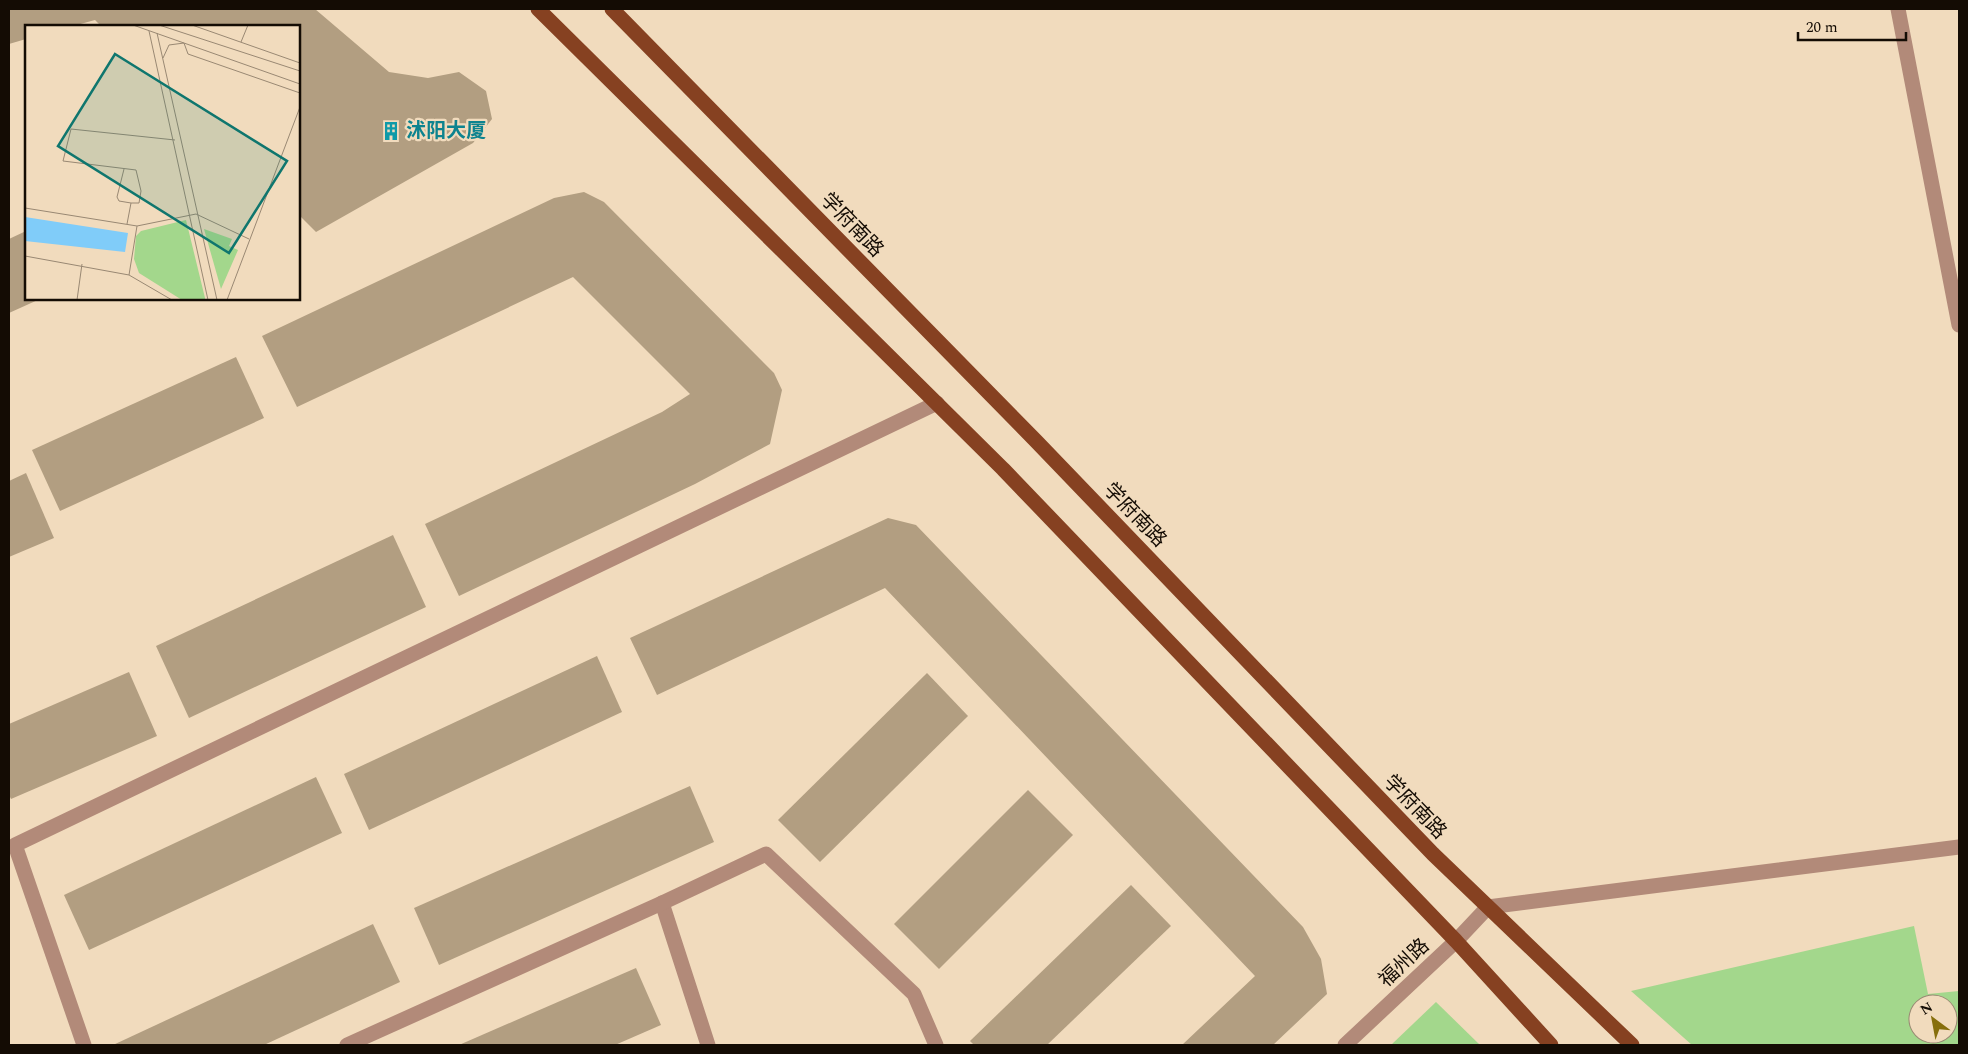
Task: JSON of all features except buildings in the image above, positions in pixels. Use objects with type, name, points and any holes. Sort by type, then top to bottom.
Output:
[{"type":"main road","points":[[538,9],[1004,468],[1456,941],[1551,1045]]},
{"type":"main road","name":"学府南路","points":[[612,9],[1036,440],[1433,854],[1632,1045]]},
{"type":"street","points":[[1898,9],[1959,325]]},
{"type":"street","points":[[84,1045],[15,845],[937,403]]},
{"type":"street","points":[[1488,907],[1959,847]]},
{"type":"street","points":[[347,1045],[766,854],[914,994],[936,1045]]},
{"type":"street","points":[[662,903],[708,1045]]},
{"type":"street","name":"福州路","points":[[1345,1045],[1456,941],[1488,907]]},
{"type":"green space","points":[[1914,926],[1928,994],[1959,991],[1959,1045],[1692,1045],[1631,991]]},
{"type":"green space","points":[[1436,1002],[1480,1045],[1391,1045]]},
{"type":"place","name":"沭阳大厦","points":[[391,131]]}]
